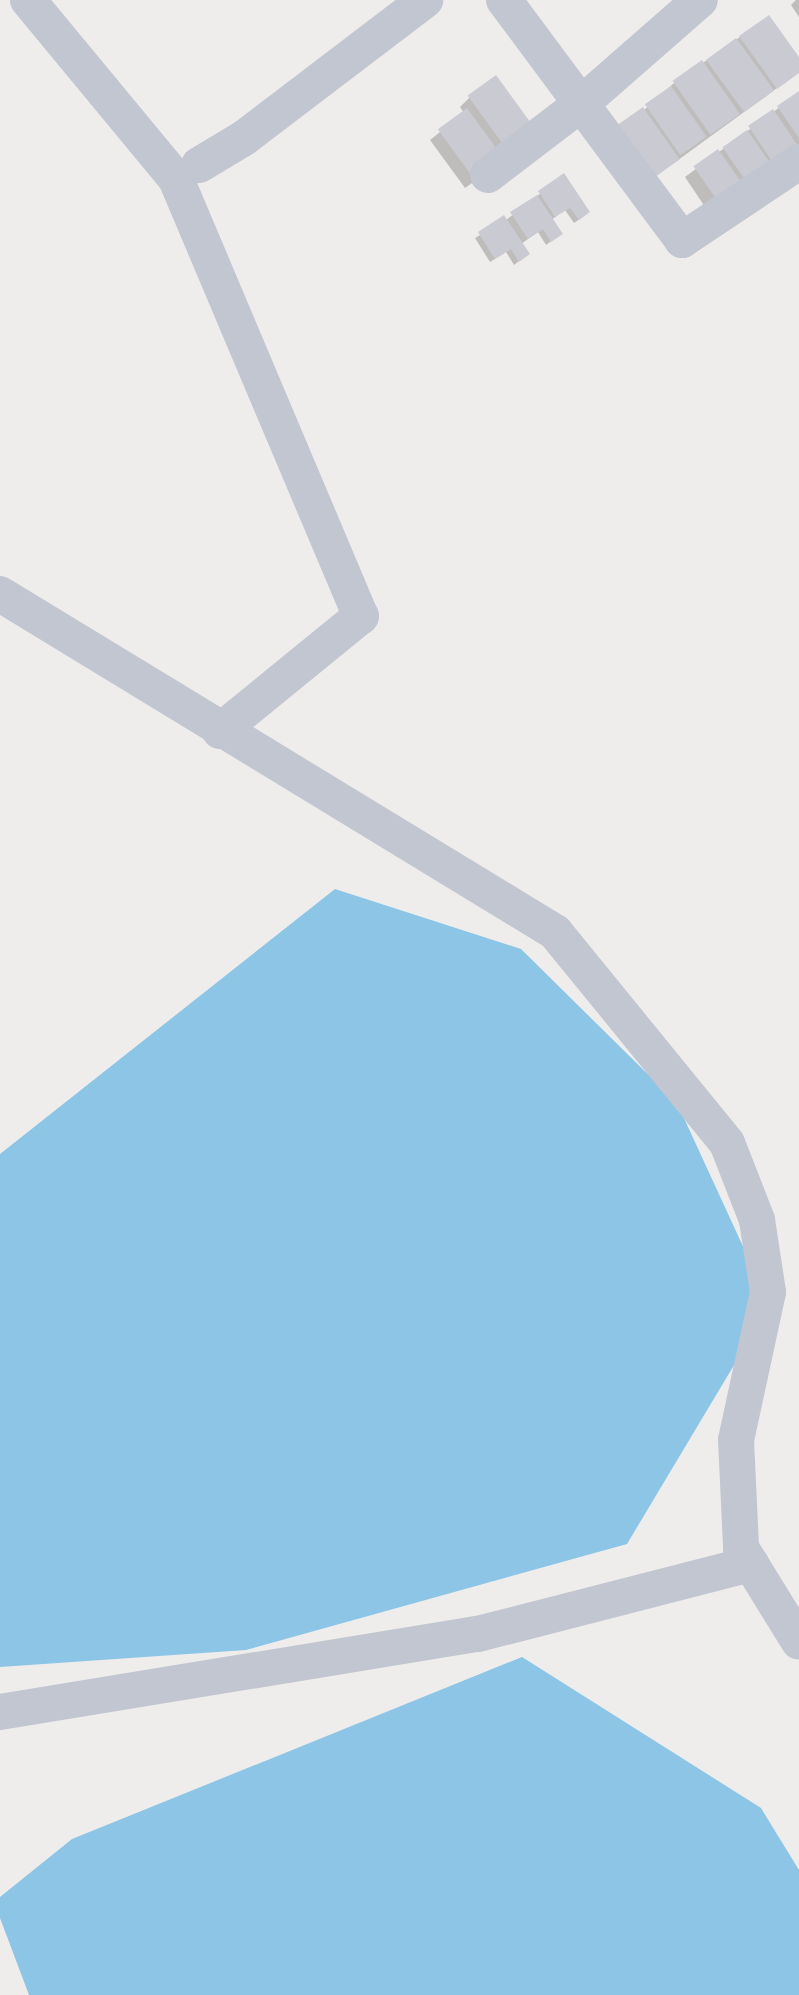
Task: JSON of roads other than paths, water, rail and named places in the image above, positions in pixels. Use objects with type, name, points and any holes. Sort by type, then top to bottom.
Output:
[{"type":"street","points":[[28,0],[176,179],[361,616],[220,731]]},
{"type":"street","points":[[199,165],[244,138],[425,0]]},
{"type":"street","points":[[504,0],[682,240],[799,162]]},
{"type":"street","points":[[488,175],[581,104],[700,0]]},
{"type":"street","points":[[0,594],[220,731],[555,932],[727,1143],[757,1220],[768,1292],[736,1440],[741,1548],[799,1642]]},
{"type":"street","points":[[0,1712],[478,1634],[751,1564]]},
{"type":"water","points":[[335,889],[521,949],[677,1103],[770,1305],[627,1544],[246,1650],[0,1667],[0,1154]]},
{"type":"water","points":[[522,1657],[761,1808],[799,1870],[799,1995],[29,1995],[0,1918],[0,1897],[72,1839]]}]
